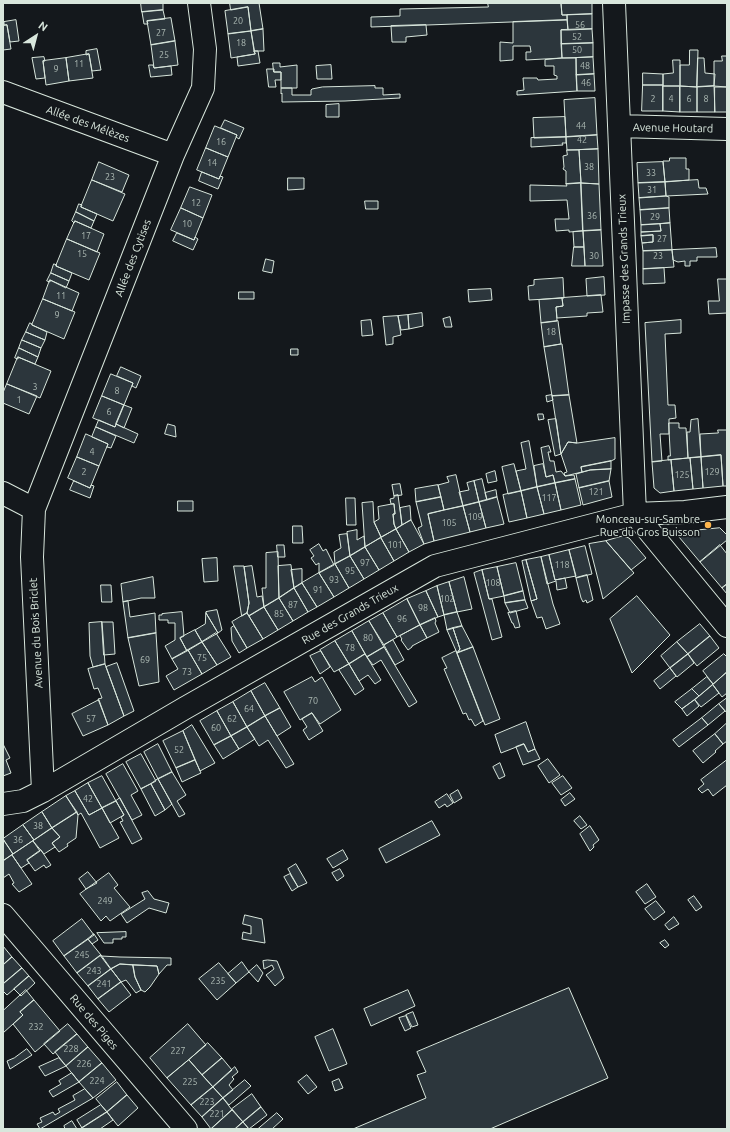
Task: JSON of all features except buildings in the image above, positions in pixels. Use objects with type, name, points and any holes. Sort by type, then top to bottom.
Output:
[{"type":"street","name":"Allée des Cytises","points":[[34,509],[173,155],[203,88],[205,49],[199,3]]},
{"type":"street","name":"Impasse des Grands Trieux","points":[[614,3],[635,514]]},
{"type":"street","name":"Allée des Mélèzes","points":[[3,92],[173,155]]},
{"type":"street","name":"Avenue Houtard","points":[[619,126],[727,129]]},
{"type":"street","points":[[3,493],[34,509]]},
{"type":"street","name":"Rue des Grands Trieux","points":[[3,804],[23,801],[43,791],[184,708],[435,566],[635,514],[685,512],[727,507]]},
{"type":"street","name":"Avenue du Bois Briclet","points":[[34,509],[32,557],[43,791]]},
{"type":"street","points":[[635,514],[727,626]]},
{"type":"street","name":"Rue des Piges","points":[[3,915],[186,1129]]},
{"type":"place","name":"Monceau-sur-Sambre Rue du Gros Buisson","points":[[708,525]]}]
